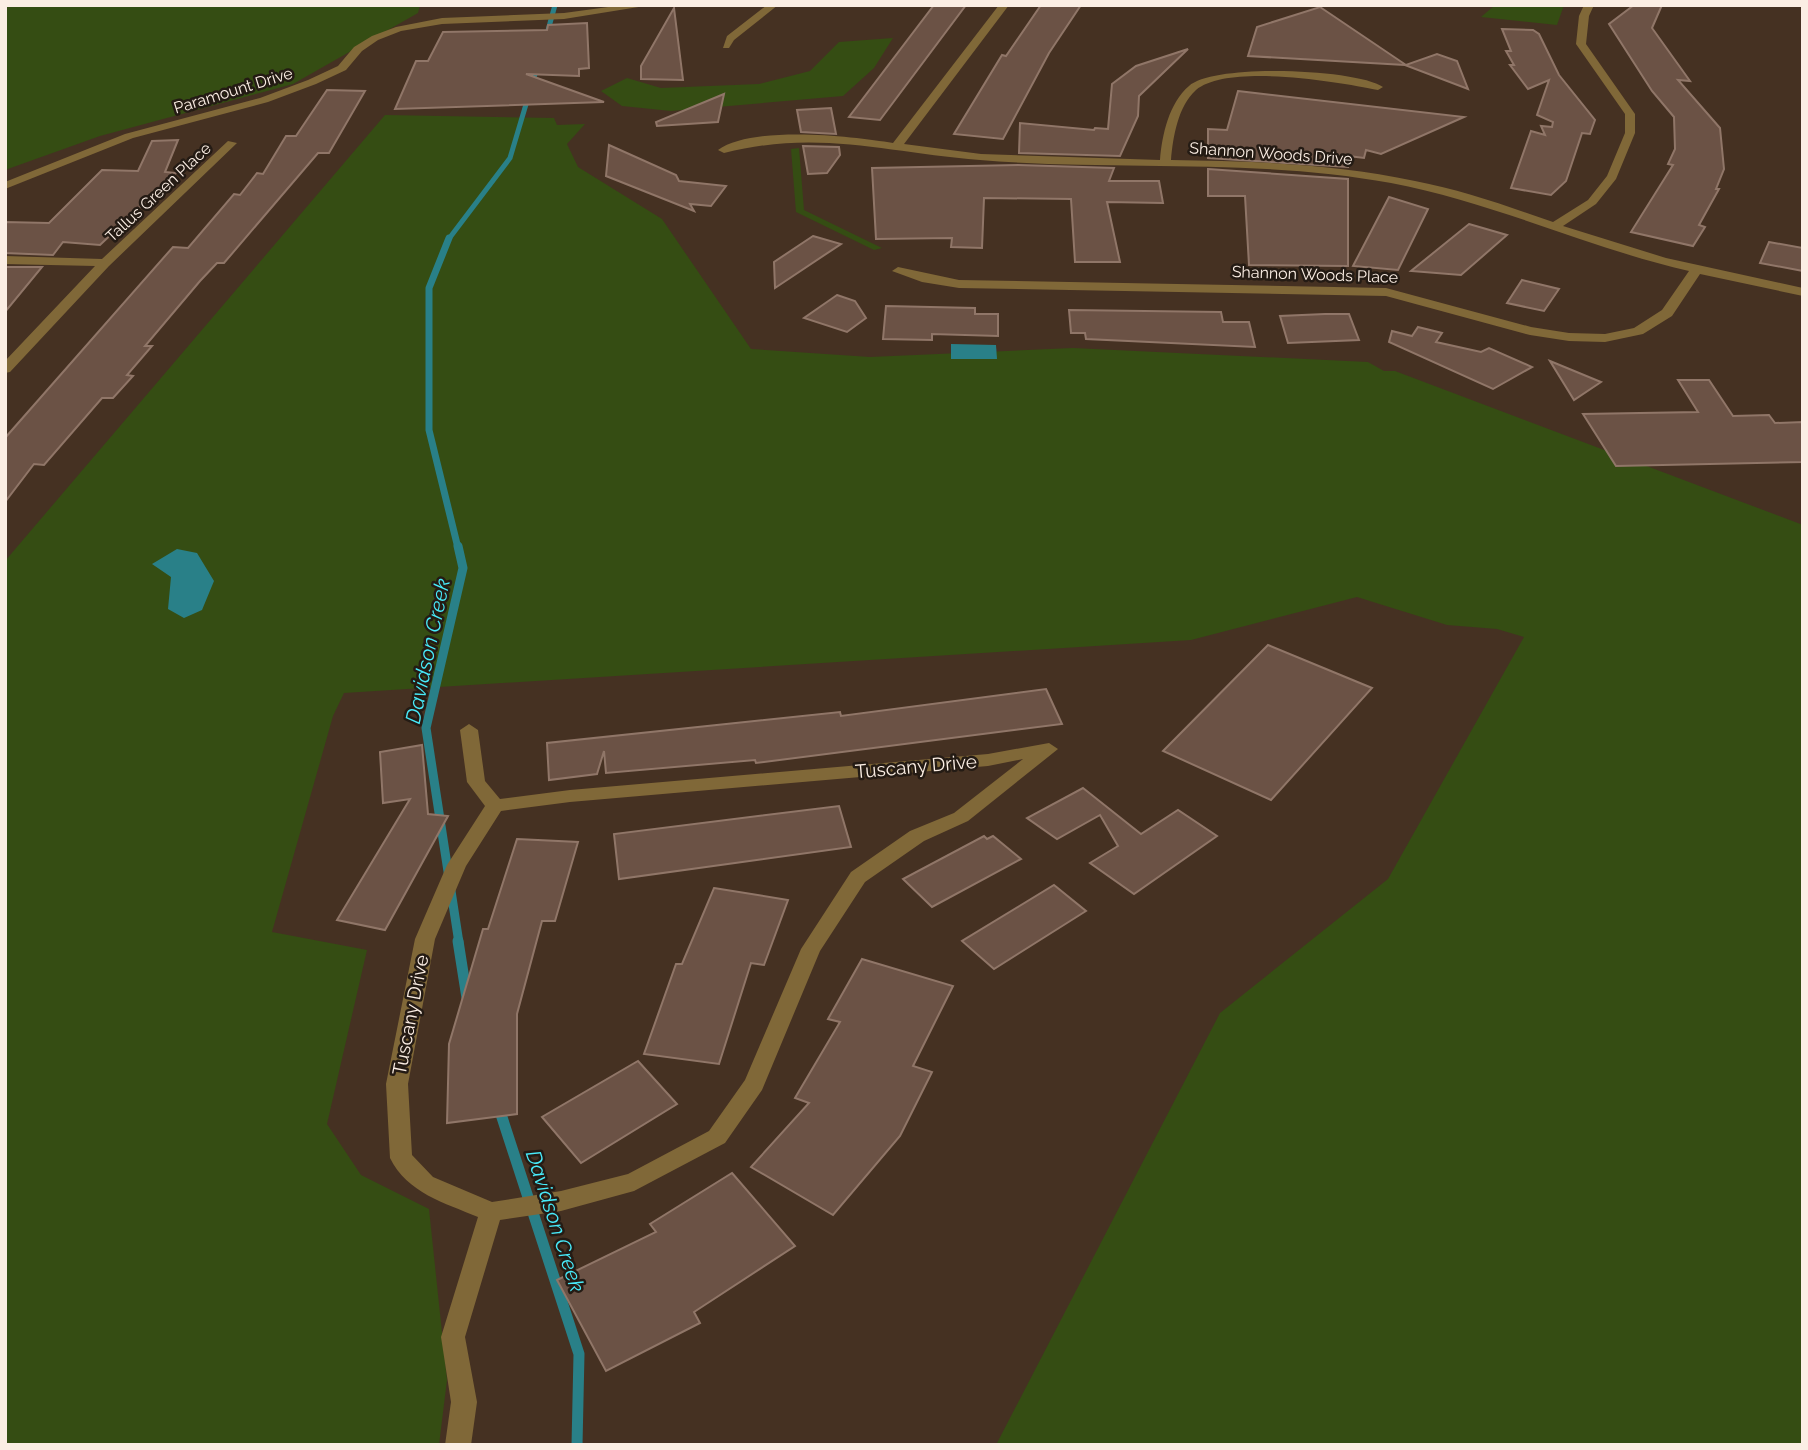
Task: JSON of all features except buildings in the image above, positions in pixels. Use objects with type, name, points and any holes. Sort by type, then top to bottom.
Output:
[{"type":"street","name":"Paramount Drive","points":[[5,186],[129,136],[264,100],[312,82],[342,68],[358,49],[375,38],[399,29],[463,20],[564,16],[646,5]]},
{"type":"street","points":[[726,46],[730,38],[773,5]]},
{"type":"street","points":[[898,144],[1004,5]]},
{"type":"street","points":[[1556,225],[1592,202],[1612,177],[1630,133],[1630,114],[1581,44],[1584,16],[1589,5]]},
{"type":"street","points":[[1165,161],[1168,133],[1184,100],[1194,86],[1208,78],[1266,74],[1342,79],[1378,86]]},
{"type":"street","name":"Shannon Woods Drive","points":[[724,150],[751,141],[792,138],[898,144],[978,157],[1317,168],[1392,180],[1472,199],[1615,247],[1697,269],[1803,292]]},
{"type":"street","name":"Tallus Green Place","points":[[5,369],[104,263],[232,144]]},
{"type":"street","points":[[5,260],[104,263]]},
{"type":"street","name":"Shannon Woods Place","points":[[898,271],[959,284],[1386,292],[1419,297],[1532,333],[1598,337],[1630,333],[1653,324],[1670,312],[1697,269]]},
{"type":"street","points":[[469,730],[476,782],[495,806]]},
{"type":"street","name":"Tuscany Drive","points":[[1049,749],[961,817],[917,836],[858,877],[811,949],[754,1084],[717,1137],[634,1182],[561,1201],[491,1212],[425,1184],[401,1158],[397,1084],[425,939],[457,865],[495,806],[570,796],[988,760],[1049,749]]},
{"type":"street","points":[[458,1445],[464,1402],[453,1337],[491,1212]]},
{"type":"green space","points":[[5,5],[420,5],[418,13],[293,84],[100,136],[5,170]]},
{"type":"green space","points":[[1495,5],[1564,5],[1557,25],[1481,17]]},
{"type":"green space","points":[[893,38],[874,68],[843,96],[671,111],[622,106],[601,91],[627,78],[661,88],[759,84],[810,71],[839,42]]},
{"type":"green space","points":[[385,115],[554,118],[557,125],[585,124],[567,144],[578,167],[662,219],[751,349],[870,357],[1073,348],[1368,362],[1384,371],[1395,371],[1803,525],[1803,1445],[996,1445],[1220,1013],[1388,879],[1524,637],[1497,629],[1447,625],[1357,597],[1191,640],[344,693],[333,716],[272,932],[367,950],[327,1124],[361,1175],[429,1209],[447,1380],[439,1445],[5,1445],[5,561]]},
{"type":"green space","points":[[799,148],[804,210],[882,248],[874,250],[796,212],[791,149]]},
{"type":"water","points":[[951,344],[996,345],[997,359],[951,359]]},
{"type":"water","points":[[177,549],[197,553],[214,581],[202,610],[184,618],[168,609],[171,577],[152,564]]},
{"type":"waterway","name":"Davidson Creek","points":[[547,34],[555,5]]},
{"type":"waterway","name":"Davidson Creek","points":[[448,239],[510,158],[538,64]]},
{"type":"waterway","name":"Davidson Creek","points":[[448,239],[429,288],[429,430],[458,548]]},
{"type":"waterway","name":"Davidson Creek","points":[[458,546],[463,568],[426,728],[459,943]]},
{"type":"waterway","name":"Davidson Creek","points":[[458,941],[467,998]]},
{"type":"waterway","name":"Davidson Creek","points":[[498,1105],[579,1354],[577,1445]]}]
